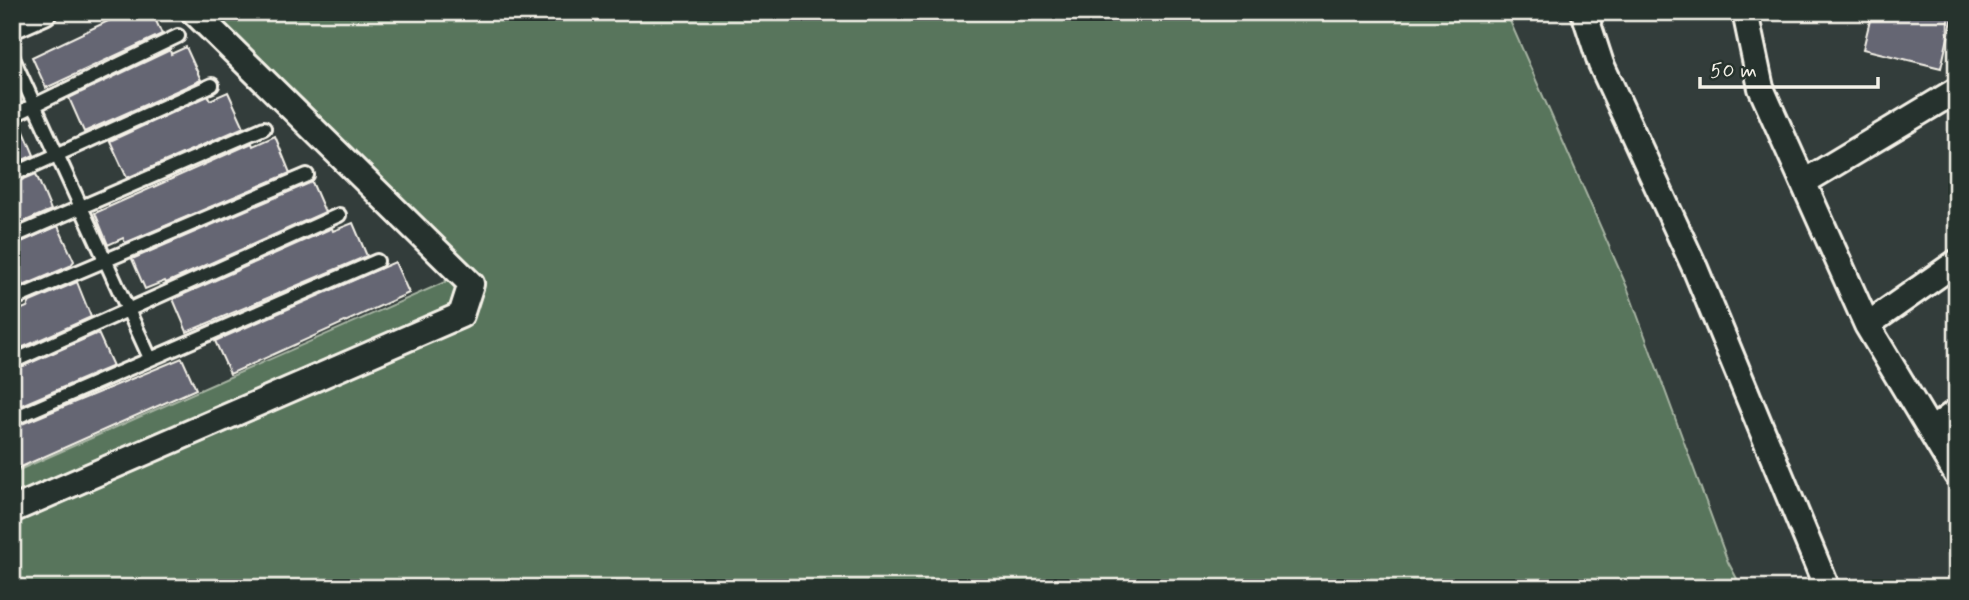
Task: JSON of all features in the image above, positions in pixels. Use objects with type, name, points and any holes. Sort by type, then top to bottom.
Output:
[{"type":"street","points":[[12,26],[44,12]]},
{"type":"street","points":[[12,510],[461,315],[471,284],[194,12]]},
{"type":"street","points":[[1584,12],[1601,64],[1700,280],[1827,588]]},
{"type":"street","points":[[1745,12],[1760,88],[1867,325],[1957,475]]},
{"type":"street","points":[[1804,182],[1957,90]]},
{"type":"street","points":[[1867,325],[1957,262]]},
{"type":"street","points":[[1932,430],[1957,411]]},
{"type":"lane","points":[[12,116],[178,36]]},
{"type":"lane","points":[[12,56],[150,358]]},
{"type":"lane","points":[[12,175],[212,85]]},
{"type":"lane","points":[[12,237],[264,128]]},
{"type":"lane","points":[[12,300],[307,174]]},
{"type":"lane","points":[[12,362],[339,215]]},
{"type":"lane","points":[[12,419],[377,261]]},
{"type":"green space","points":[[207,12],[1506,12],[1627,287],[1728,562],[1742,588],[1612,588],[1609,584],[1595,588],[12,588],[12,473],[445,282],[455,258]]},
{"type":"building","points":[[127,12],[152,12],[162,34],[46,88],[32,57]]},
{"type":"building","points":[[1872,12],[1938,12],[1953,16],[1941,68],[1863,49]]},
{"type":"building","points":[[186,47],[201,80],[84,132],[69,98],[170,50],[171,54]]},
{"type":"building","points":[[228,92],[244,127],[127,178],[110,141],[208,96],[210,100]]},
{"type":"building","points":[[20,122],[34,155],[12,165],[12,125]]},
{"type":"building","points":[[275,136],[290,173],[125,243],[123,238],[108,245],[95,213],[252,143],[253,146]]},
{"type":"building","points":[[36,174],[51,210],[12,227],[12,184]]},
{"type":"building","points":[[312,182],[325,212],[166,283],[165,281],[145,289],[132,259]]},
{"type":"building","points":[[353,223],[367,256],[187,332],[173,299],[332,228],[333,231]]},
{"type":"building","points":[[58,226],[74,261],[70,266],[23,286],[12,262],[12,246]]},
{"type":"building","points":[[395,262],[409,293],[230,374],[215,341]]},
{"type":"building","points":[[77,282],[91,317],[12,352],[12,313],[27,307],[30,302]]},
{"type":"building","points":[[98,333],[113,366],[12,409],[12,371]]},
{"type":"building","points":[[182,358],[196,389],[12,471],[12,428]]}]
